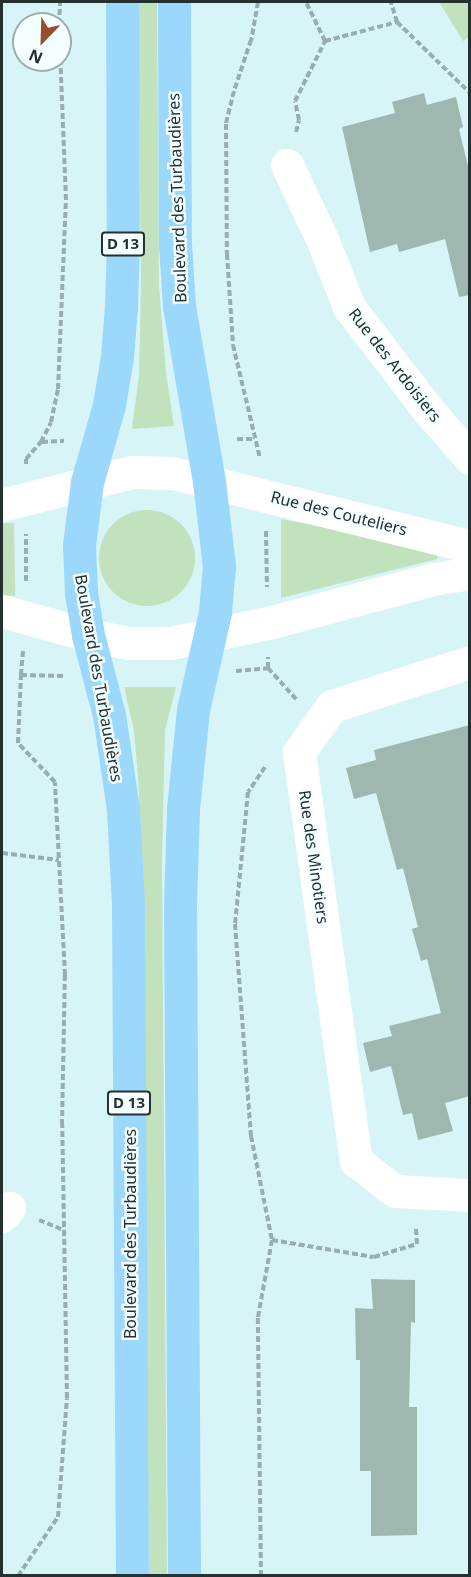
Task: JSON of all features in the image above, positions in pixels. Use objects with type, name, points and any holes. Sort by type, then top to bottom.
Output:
[{"type":"main road","name":"Boulevard des Turbaudières","points":[[122,2],[121,307],[117,357],[109,405],[87,482],[80,518],[79,563],[88,635],[109,715],[123,809],[128,906],[132,1575]]},
{"type":"main road","name":"Boulevard des Turbaudières","points":[[174,2],[175,244],[179,306],[209,481],[219,566],[219,588],[211,635],[193,710],[183,809],[180,902],[184,1575]]},
{"type":"street","name":"Rue des Ardoisiers","points":[[287,165],[323,241],[349,307],[428,410],[470,458]]},
{"type":"street","points":[[14,502],[131,472],[151,471],[209,481]]},
{"type":"street","name":"Rue des Couteliers","points":[[209,481],[470,546]]},
{"type":"street","points":[[14,614],[88,635],[149,644],[211,635],[268,623],[433,579],[470,573]]},
{"type":"street","name":"Rue des Minotiers","points":[[413,1193],[395,1191],[356,1161],[299,752],[332,706],[470,662]]},
{"type":"street","points":[[413,1193],[470,1195]]},
{"type":"path","points":[[258,2],[251,40],[226,124],[226,254],[233,345],[260,454],[266,495],[268,668],[297,700]]},
{"type":"path","points":[[306,2],[325,41]]},
{"type":"path","points":[[391,2],[397,22],[470,93]]},
{"type":"path","points":[[287,165],[298,120],[295,101],[325,41],[397,22]]},
{"type":"path","points":[[18,1575],[58,1517],[67,1398],[62,1125],[65,975],[55,782],[18,743],[21,675],[14,614],[14,502],[26,459],[41,442],[51,422],[58,389],[66,200],[61,72]]},
{"type":"path","points":[[202,675],[268,668]]},
{"type":"path","points":[[21,675],[99,676]]},
{"type":"path","points":[[261,1575],[258,1317],[272,1240],[251,1136],[235,924],[248,792],[267,764]]},
{"type":"path","points":[[2,853],[59,860]]},
{"type":"path","points":[[272,1240],[374,1257],[417,1244],[413,1193]]},
{"type":"green space","points":[[138,2],[157,2],[159,286],[166,373],[174,426],[132,429],[139,375],[141,286]]},
{"type":"green space","points":[[439,2],[469,2],[469,37],[463,41]]},
{"type":"green space","points":[[147,510],[166,513],[181,524],[192,539],[195,558],[192,577],[181,592],[166,603],[147,606],[128,603],[113,592],[102,577],[99,558],[102,539],[113,524],[128,513]]},
{"type":"green space","points":[[281,519],[439,550],[437,559],[281,598]]},
{"type":"green space","points":[[2,523],[14,523],[15,596],[3,596]]},
{"type":"green space","points":[[124,687],[176,687],[165,730],[162,865],[167,1576],[149,1575],[142,866],[134,731]]},
{"type":"building","points":[[424,93],[427,105],[456,97],[463,127],[459,129],[470,174],[470,295],[459,297],[445,239],[399,252],[397,244],[370,252],[342,127],[395,113],[392,102]]},
{"type":"building","points":[[470,725],[470,1096],[445,1103],[453,1131],[418,1140],[412,1113],[403,1115],[391,1066],[370,1072],[363,1043],[392,1036],[389,1026],[441,1013],[427,959],[421,961],[412,929],[418,927],[403,868],[397,870],[376,793],[354,799],[346,768],[376,760],[374,750]]},
{"type":"building","points":[[371,1279],[415,1280],[415,1323],[411,1322],[409,1407],[417,1407],[417,1535],[371,1536],[371,1471],[360,1471],[360,1360],[356,1360],[355,1308],[373,1309]]}]
